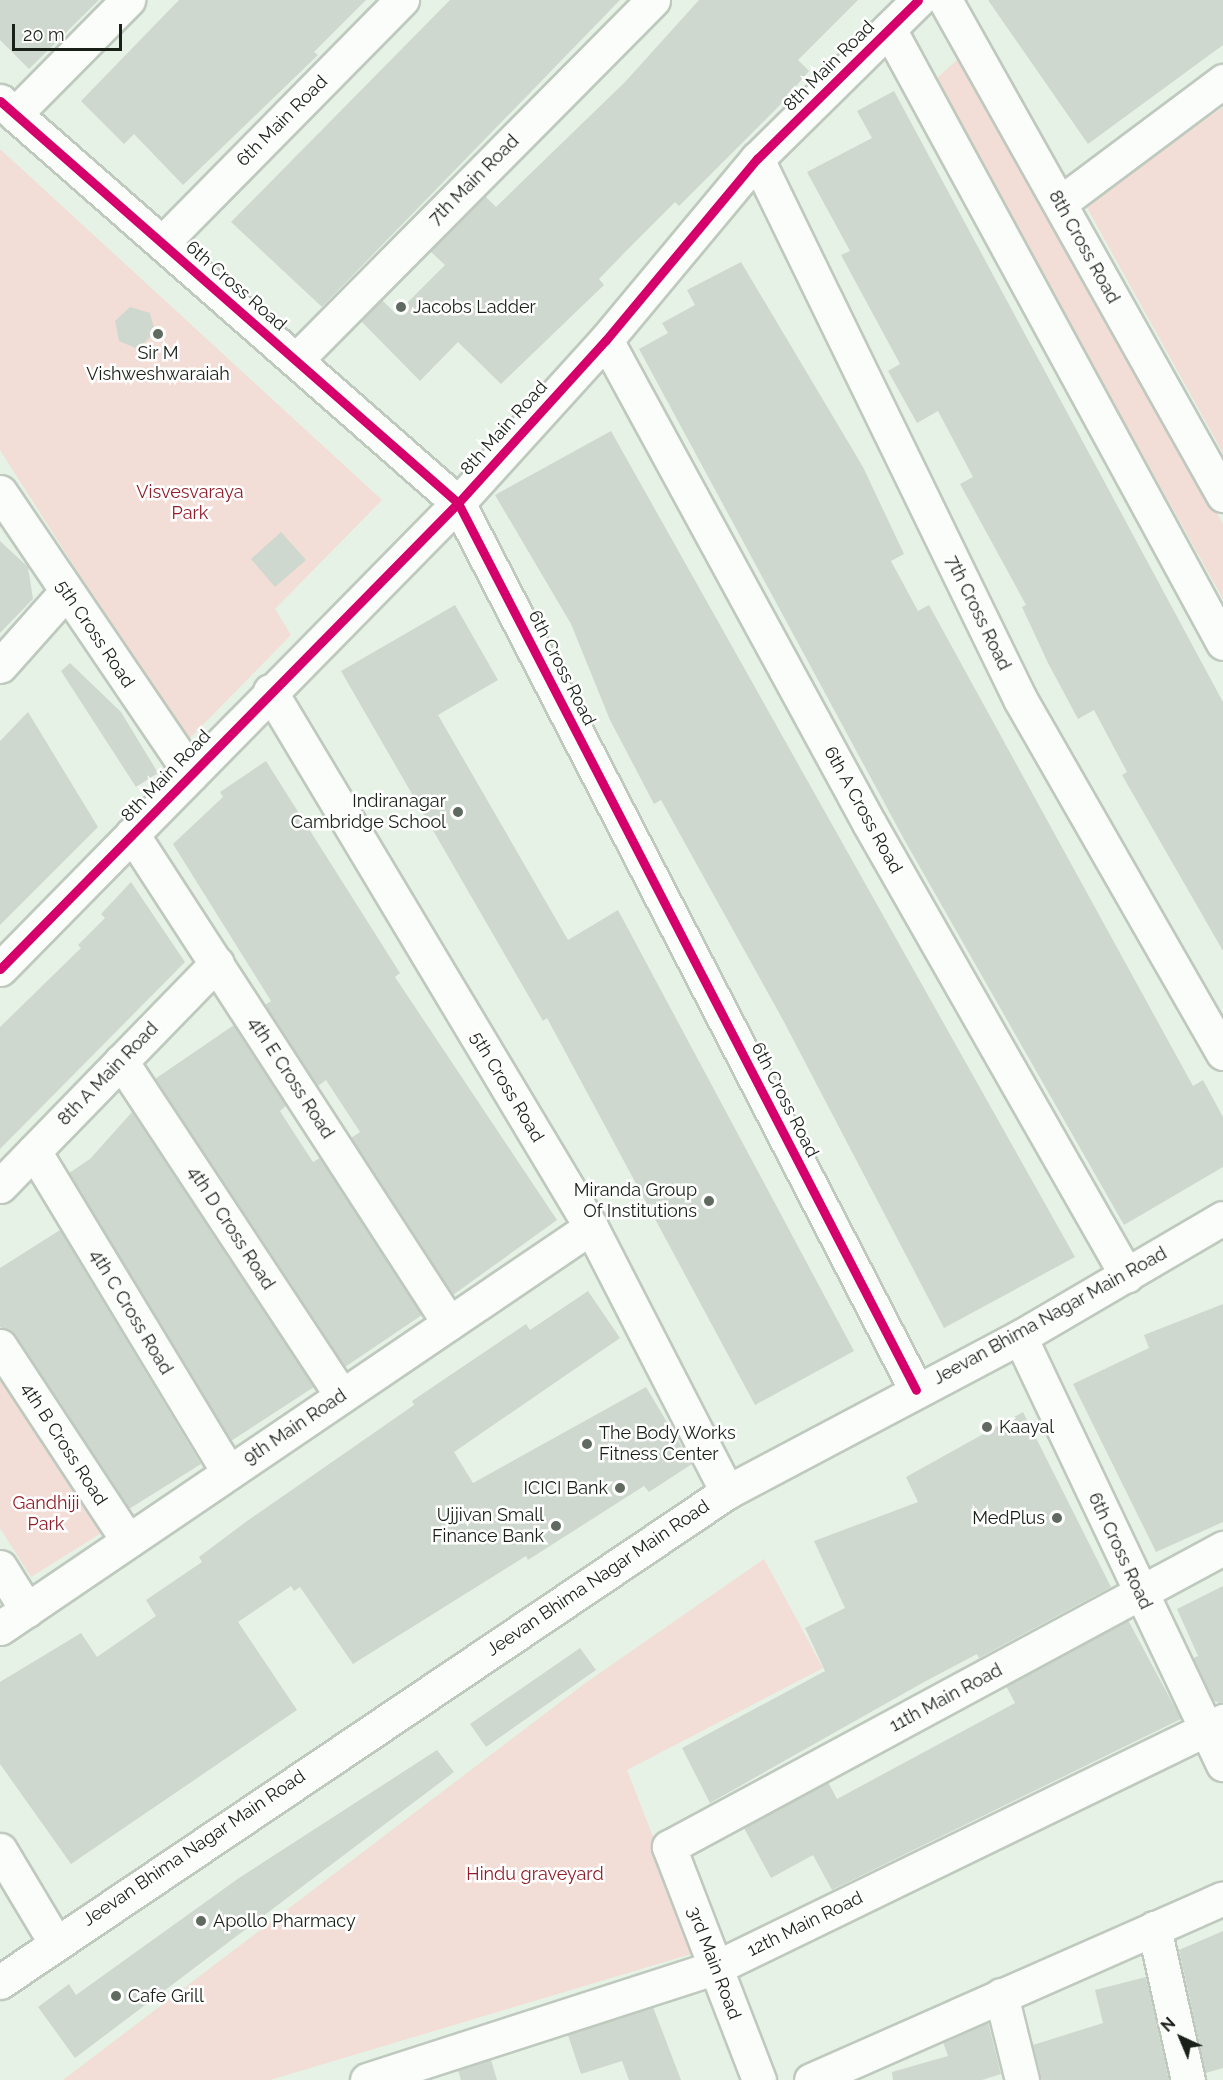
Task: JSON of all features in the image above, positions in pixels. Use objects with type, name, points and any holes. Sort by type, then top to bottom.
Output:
[{"type":"street","points":[[8,107],[128,0]]},
{"type":"street","name":"6th Main Road","points":[[162,243],[402,0]]},
{"type":"street","name":"7th Main Road","points":[[296,360],[653,0]]},
{"type":"street","name":"8th Main Road","points":[[0,969],[270,691],[458,503],[606,340],[757,159],[918,0]]},
{"type":"street","name":"8th Cross Road","points":[[945,0],[1223,495]]},
{"type":"street","points":[[889,29],[1223,643]]},
{"type":"street","points":[[1059,203],[1223,81]]},
{"type":"street","name":"6th Cross Road","points":[[8,107],[458,503],[916,1389]]},
{"type":"street","name":"7th Cross Road","points":[[757,159],[1020,699],[1223,1053]]},
{"type":"street","name":"6th A Cross Road","points":[[606,340],[869,823],[1127,1276]]},
{"type":"street","name":"5th Cross Road","points":[[0,492],[191,774]]},
{"type":"street","points":[[0,666],[66,592]]},
{"type":"street","name":"5th Cross Road","points":[[270,691],[591,1227],[727,1492]]},
{"type":"street","name":"4th E Cross Road","points":[[132,834],[449,1323]]},
{"type":"street","name":"8th A Main Road","points":[[0,1186],[217,963]]},
{"type":"street","name":"4th D Cross Road","points":[[121,1061],[342,1396]]},
{"type":"street","name":"4th C Cross Road","points":[[34,1151],[229,1473]]},
{"type":"street","name":"Jeevan Bhima Nagar Main Road","points":[[0,1982],[55,1941],[727,1492],[916,1389],[1020,1337],[1223,1218]]},
{"type":"street","name":"9th Main Road","points":[[0,1628],[591,1227]]},
{"type":"street","name":"6th Cross Road","points":[[1020,1337],[1140,1594],[1215,1726],[1223,1764]]},
{"type":"street","name":"4th B Cross Road","points":[[0,1346],[128,1541]]},
{"type":"street","name":"11th Main Road","points":[[669,1847],[1223,1548]]},
{"type":"street","points":[[0,1567],[27,1610]]},
{"type":"street","name":"12th Main Road","points":[[367,2080],[717,1967],[1215,1726]]},
{"type":"street","name":"3rd Main Road","points":[[669,1847],[759,2080]]},
{"type":"street","points":[[0,1850],[55,1941]]},
{"type":"street","points":[[811,2080],[1223,1898]]},
{"type":"street","points":[[1154,1928],[1188,2080]]},
{"type":"street","points":[[1001,1995],[1022,2080]]},
{"type":"green space","points":[[960,57],[1223,524],[1223,599],[934,81]]},
{"type":"green space","points":[[1223,107],[1223,453],[1086,206]]},
{"type":"green space","name":"Visvesvaraya Park","points":[[0,149],[382,500],[275,609],[291,635],[186,742],[0,450]]},
{"type":"green space","name":"Gandhiji Park","points":[[0,1358],[109,1528],[31,1577],[0,1528]]},
{"type":"green space","name":"Hindu graveyard","points":[[764,1559],[823,1668],[627,1770],[698,1952],[270,2080],[63,2080],[584,1684]]},
{"type":"building","points":[[0,0],[99,0],[29,69],[0,40]]},
{"type":"building","points":[[179,0],[366,0],[314,52],[318,55],[183,185],[134,134],[124,144],[81,101]]},
{"type":"building","points":[[450,0],[620,0],[322,307],[231,222]]},
{"type":"building","points":[[699,0],[858,0],[798,60],[809,71],[779,106],[679,206],[675,202],[630,247],[599,279],[604,285],[501,384],[458,342],[420,381],[361,321],[382,300],[396,314],[445,265],[430,251],[485,196],[496,207],[625,82]]},
{"type":"building","points":[[988,0],[1223,0],[1223,45],[1088,144]]},
{"type":"building","points":[[894,91],[1223,702],[1223,951],[1122,775],[1127,772],[1094,710],[1078,719],[1048,663],[1022,607],[1026,605],[960,484],[973,477],[938,411],[917,423],[888,371],[900,364],[841,255],[850,251],[807,172],[872,138],[857,111]]},
{"type":"building","points":[[741,262],[863,467],[904,554],[891,561],[918,611],[929,605],[1193,1086],[1203,1080],[1223,1117],[1223,1167],[1124,1225],[905,841],[639,349],[668,333],[662,323],[695,305],[687,290]]},
{"type":"building","points":[[130,307],[150,313],[155,332],[138,349],[119,341],[115,321]]},
{"type":"building","points":[[611,431],[1075,1257],[944,1328],[783,1020],[661,800],[654,804],[610,720],[571,624],[495,495]]},
{"type":"building","points":[[281,532],[306,560],[275,587],[251,559]]},
{"type":"building","points":[[0,541],[28,567],[33,599],[0,633]]},
{"type":"building","points":[[455,605],[498,680],[438,715],[568,940],[618,910],[854,1351],[755,1405],[547,1018],[543,1021],[341,671]]},
{"type":"building","points":[[70,663],[121,712],[158,773],[136,787],[61,671]]},
{"type":"building","points":[[28,712],[98,827],[0,925],[0,741]]},
{"type":"building","points":[[266,761],[400,973],[395,977],[557,1220],[453,1295],[351,1138],[360,1132],[326,1080],[318,1086],[265,1005],[271,1001],[173,844],[223,797],[220,792]]},
{"type":"building","points":[[131,882],[185,962],[0,1149],[0,1027],[81,948],[78,945],[105,918],[101,914]]},
{"type":"building","points":[[234,1025],[286,1106],[280,1111],[296,1136],[313,1162],[320,1158],[422,1315],[345,1367],[155,1079]]},
{"type":"building","points":[[132,1112],[314,1387],[231,1441],[69,1173],[90,1159]]},
{"type":"building","points":[[60,1230],[201,1464],[129,1509],[16,1336],[0,1327],[0,1268]]},
{"type":"building","points":[[588,1291],[620,1338],[454,1452],[473,1483],[646,1387],[692,1464],[649,1492],[644,1486],[528,1560],[526,1556],[353,1664],[300,1587],[294,1591],[291,1586],[238,1622],[297,1710],[71,1864],[0,1764],[0,1682],[81,1633],[97,1657],[156,1616],[146,1600],[202,1562],[199,1557],[247,1521],[414,1405],[412,1401],[526,1324],[530,1330]]},
{"type":"building","points":[[1223,1304],[1223,1522],[1156,1552],[1073,1384],[1149,1348],[1144,1335]]},
{"type":"building","points":[[1023,1412],[1111,1587],[979,1658],[977,1654],[924,1682],[710,1803],[682,1748],[825,1671],[805,1628],[845,1608],[814,1541],[918,1502],[906,1477]]},
{"type":"building","points":[[1223,1586],[1223,1702],[1220,1703],[1214,1701],[1193,1658],[1198,1656],[1177,1609]]},
{"type":"building","points":[[1128,1620],[1181,1719],[832,1890],[813,1855],[771,1878],[744,1828],[828,1782],[837,1799],[1015,1703],[1006,1686]]},
{"type":"building","points":[[580,1648],[596,1670],[486,1747],[470,1724]]},
{"type":"building","points":[[437,1750],[454,1772],[75,2058],[38,2007],[69,1984],[76,1995],[239,1878]]},
{"type":"building","points":[[1223,1931],[1223,2068],[1206,2073],[1179,1950]]},
{"type":"building","points":[[1146,1977],[1169,2080],[1042,2080],[1033,2045],[1103,2023],[1095,1990]]},
{"type":"building","points":[[653,2007],[681,2080],[629,2080],[622,2061],[581,2074],[568,2035]]},
{"type":"building","points":[[988,2022],[1001,2074],[982,2080],[893,2080],[892,2072],[948,2056],[943,2042]]},
{"type":"building","points":[[491,2060],[497,2080],[461,2080],[458,2070]]},
{"type":"cycle path","points":[[0,969],[458,503],[606,340],[757,159],[918,0]]},
{"type":"cycle path","points":[[0,101],[458,503],[916,1390]]},
{"type":"place","name":"Jacobs Ladder","points":[[401,307]]},
{"type":"place","name":"Sir M Vishweshwaraiah","points":[[158,334]]},
{"type":"place","name":"Indiranagar Cambridge School","points":[[458,812]]},
{"type":"place","name":"Miranda Group Of Institutions","points":[[709,1201]]},
{"type":"place","name":"Kaayal","points":[[987,1427]]},
{"type":"place","name":"The Body Works Fitness Center","points":[[587,1444]]},
{"type":"place","name":"ICICI Bank","points":[[620,1488]]},
{"type":"place","name":"MedPlus","points":[[1057,1518]]},
{"type":"place","name":"Ujjivan Small Finance Bank","points":[[556,1526]]},
{"type":"place","name":"Apollo Pharmacy","points":[[201,1921]]},
{"type":"place","name":"Cafe Grill","points":[[116,1996]]}]
